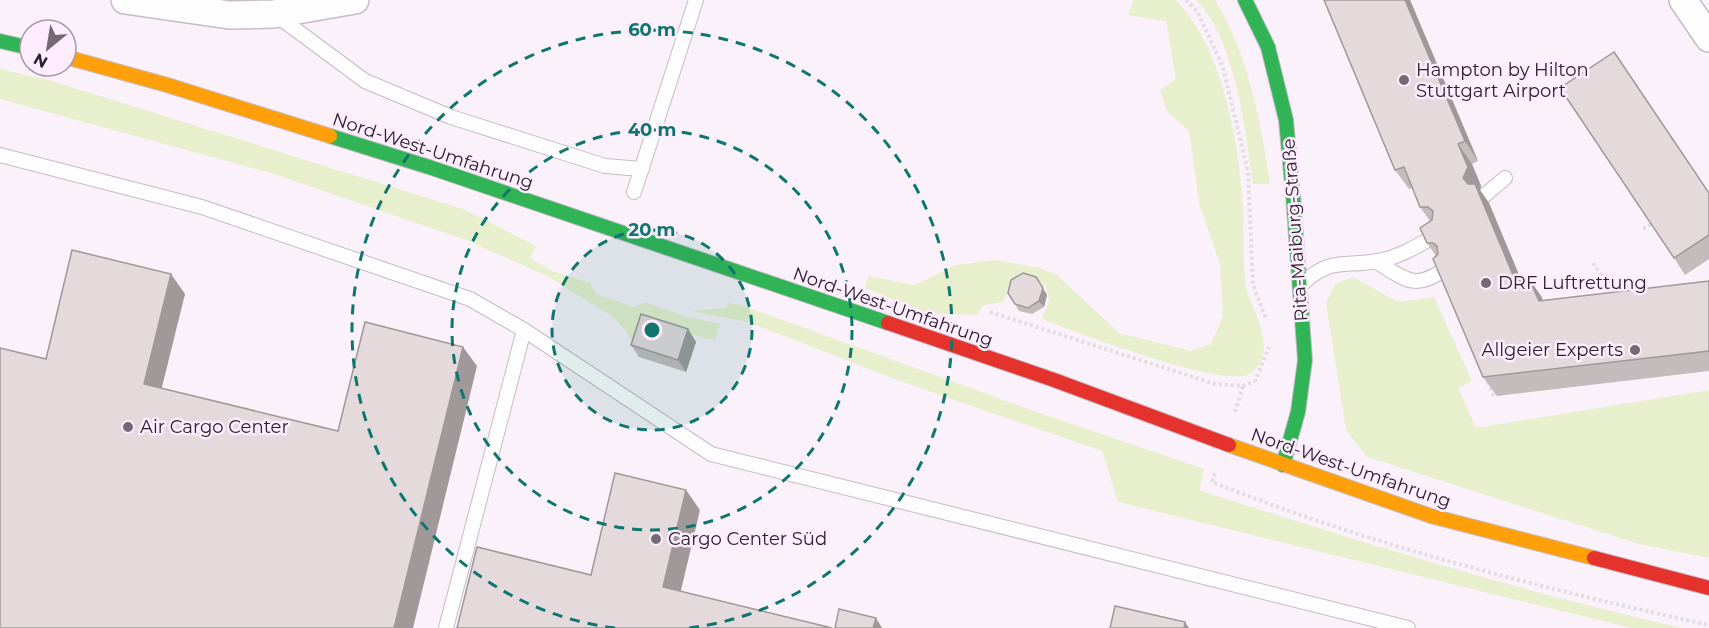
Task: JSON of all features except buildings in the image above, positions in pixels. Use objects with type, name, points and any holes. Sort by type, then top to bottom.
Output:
[{"type":"main road","name":"Rita-Maiburg-Straße","points":[[1245,0],[1268,46],[1286,120],[1305,360],[1298,412],[1283,465]]},
{"type":"main road","points":[[0,41],[18,45]]},
{"type":"main road","name":"Nord-West-Umfahrung","points":[[78,60],[167,85],[432,168],[1054,380],[1283,465],[1431,516],[1709,588]]},
{"type":"street","points":[[125,0],[274,14],[355,0]]},
{"type":"street","points":[[1683,0],[1709,38]]},
{"type":"lane","points":[[634,192],[696,0]]},
{"type":"lane","points":[[274,14],[365,81],[440,113],[605,166],[642,169]]},
{"type":"lane","points":[[0,155],[213,211],[470,299],[524,330],[711,454],[1408,628]]},
{"type":"lane","points":[[1485,195],[1505,178]]},
{"type":"lane","points":[[1299,286],[1319,269],[1335,264],[1377,262],[1399,256],[1438,234]]},
{"type":"lane","points":[[1377,262],[1408,280],[1425,282],[1443,270]]},
{"type":"lane","points":[[446,628],[524,330]]},
{"type":"path","points":[[1186,0],[1197,11],[1223,67],[1248,172],[1253,285],[1270,327]]},
{"type":"path","points":[[1643,229],[1651,224]]},
{"type":"path","points":[[1593,263],[1620,304]]},
{"type":"path","points":[[990,312],[1215,384],[1243,386],[1255,381],[1264,366],[1270,336]]},
{"type":"path","points":[[1485,377],[1495,398]]},
{"type":"green space","points":[[1134,0],[1176,0],[1192,20],[1217,70],[1232,126],[1241,182],[1245,281],[1263,342],[1263,354],[1259,365],[1249,374],[1235,376],[1211,374],[1148,357],[1059,326],[1042,319],[1049,300],[1046,286],[1031,278],[1019,278],[1011,286],[1003,302],[983,305],[977,315],[926,313],[865,288],[868,276],[914,285],[956,265],[995,260],[1040,268],[1057,275],[1119,333],[1191,351],[1211,344],[1223,316],[1220,264],[1199,202],[1189,131],[1167,111],[1160,90],[1176,79],[1166,21],[1128,15]]},
{"type":"green space","points":[[1196,0],[1215,0],[1237,43],[1252,89],[1270,184],[1253,184],[1242,113],[1229,61],[1220,37]]},
{"type":"green space","points":[[0,69],[18,73],[18,78],[39,78],[52,81],[463,209],[536,246],[530,258],[550,270],[590,283],[596,294],[634,307],[645,302],[686,317],[720,324],[715,340],[645,324],[638,353],[626,331],[612,316],[547,276],[466,240],[271,173],[0,99]]},
{"type":"green space","points":[[1353,277],[1398,302],[1434,297],[1472,381],[1458,388],[1476,428],[1709,390],[1709,558],[1639,544],[1367,457],[1346,430],[1326,303],[1335,284]]},
{"type":"green space","points":[[727,303],[741,305],[1031,410],[1204,469],[1199,490],[1439,565],[1682,628],[1631,628],[1118,502],[1102,451],[900,381],[748,322],[691,311],[727,308]]},
{"type":"traffic: fast","points":[[1245,0],[1268,47],[1286,120],[1293,195],[1305,360],[1298,412],[1283,465]]},
{"type":"traffic: fast","points":[[0,41],[18,45]]},
{"type":"traffic: fast","points":[[330,136],[432,168],[888,323]]},
{"type":"traffic: slow","points":[[78,60],[167,85],[330,136]]},
{"type":"traffic: slow","points":[[1229,445],[1431,516],[1594,558]]},
{"type":"traffic: jam","points":[[888,323],[1054,380],[1229,445]]},
{"type":"traffic: jam","points":[[1594,558],[1709,588]]},
{"type":"place","name":"Hampton by Hilton Stuttgart Airport","points":[[1404,80]]},
{"type":"place","name":"DRF Luftrettung","points":[[1486,283]]},
{"type":"place","name":"Allgeier Experts","points":[[1635,350]]},
{"type":"place","name":"Air Cargo Center","points":[[128,427]]},
{"type":"place","name":"Cargo Center Süd","points":[[656,539]]}]
